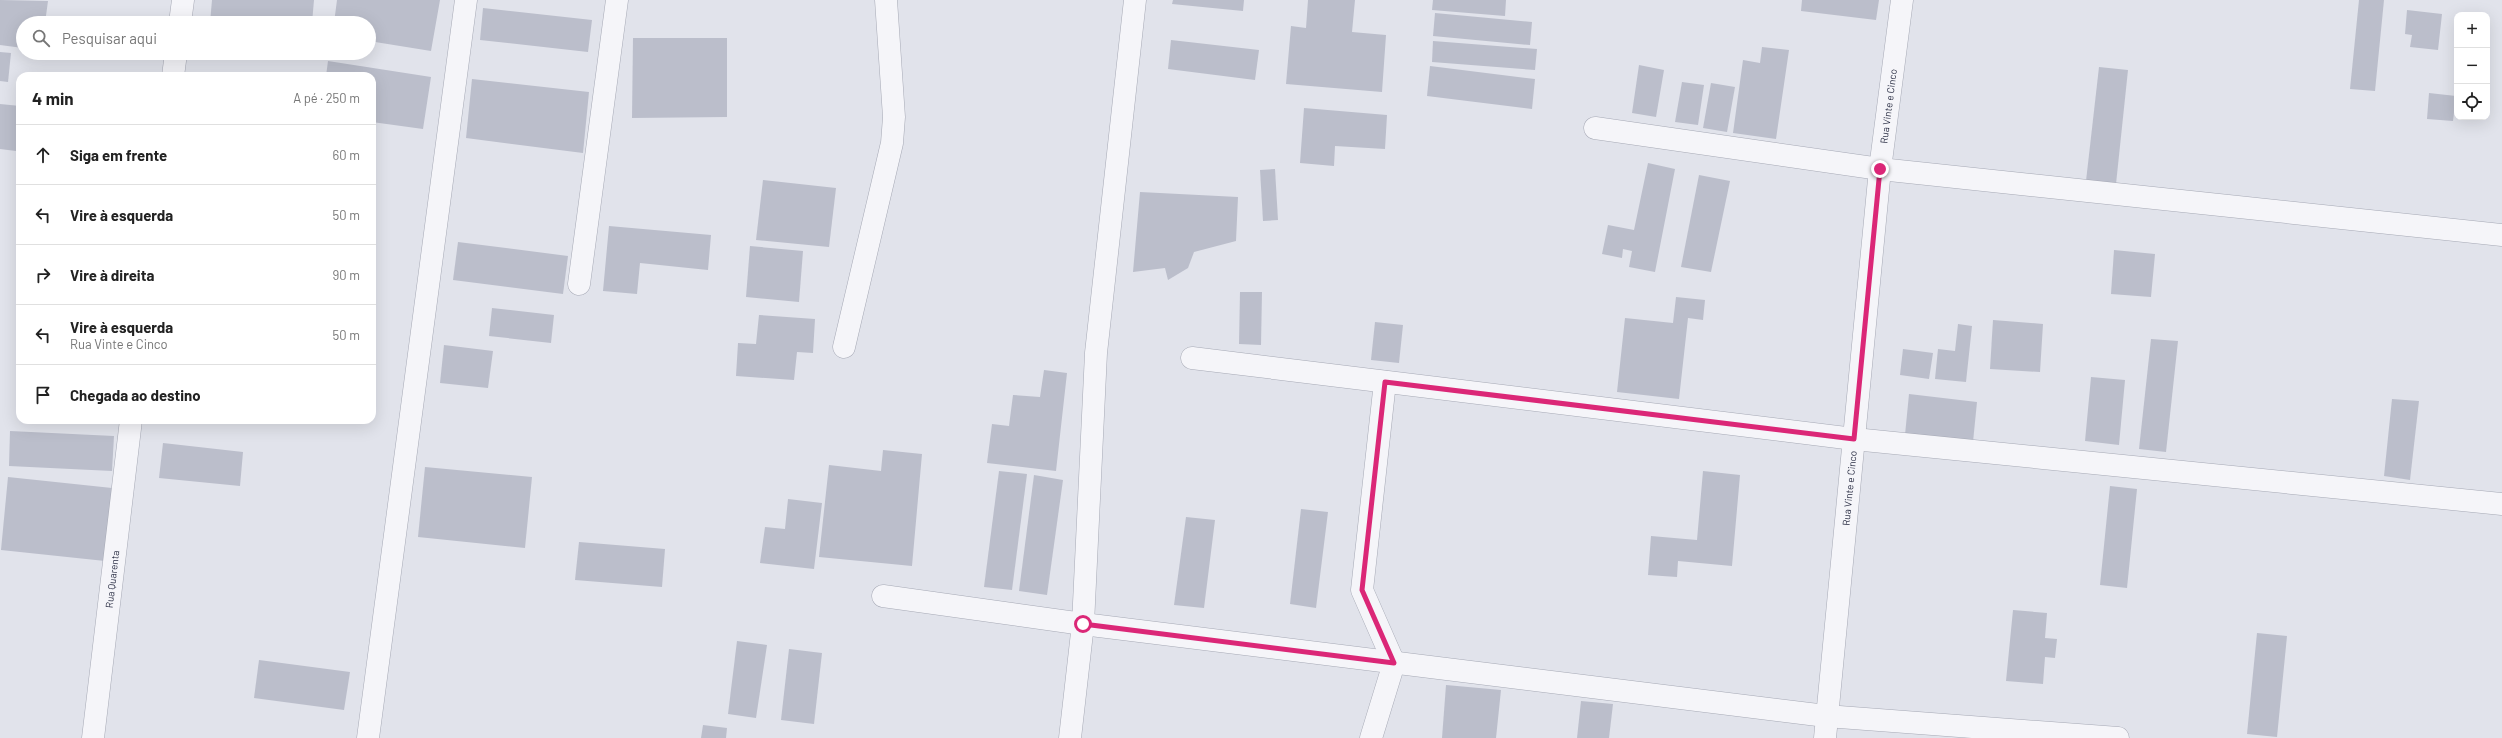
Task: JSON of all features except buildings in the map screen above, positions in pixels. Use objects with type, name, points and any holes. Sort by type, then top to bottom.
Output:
[{"type":"street","points":[[181,16],[183,0]]},
{"type":"street","points":[[368,738],[466,0]]},
{"type":"street","points":[[844,347],[892,143],[894,117],[886,0]]},
{"type":"street","points":[[1070,738],[1083,624],[1096,353],[1135,0]]},
{"type":"street","name":"Rua Vinte e Cinco","points":[[1825,738],[1880,169],[1902,0]]},
{"type":"street","points":[[579,284],[614,3]]},
{"type":"street","points":[[174,72],[175,60]]},
{"type":"street","points":[[1595,128],[1880,169],[2502,235]]},
{"type":"street","points":[[1192,358],[1854,439],[2502,504]]},
{"type":"street","points":[[1370,738],[1394,663],[1362,590],[1385,382]]},
{"type":"street","name":"Rua Quarenta","points":[[93,738],[132,424]]},
{"type":"street","points":[[883,596],[1083,624],[1826,716],[2118,738]]},
{"type":"route","points":[[1083,624],[1394,663],[1362,590],[1385,382],[1854,439],[1880,169]]}]
